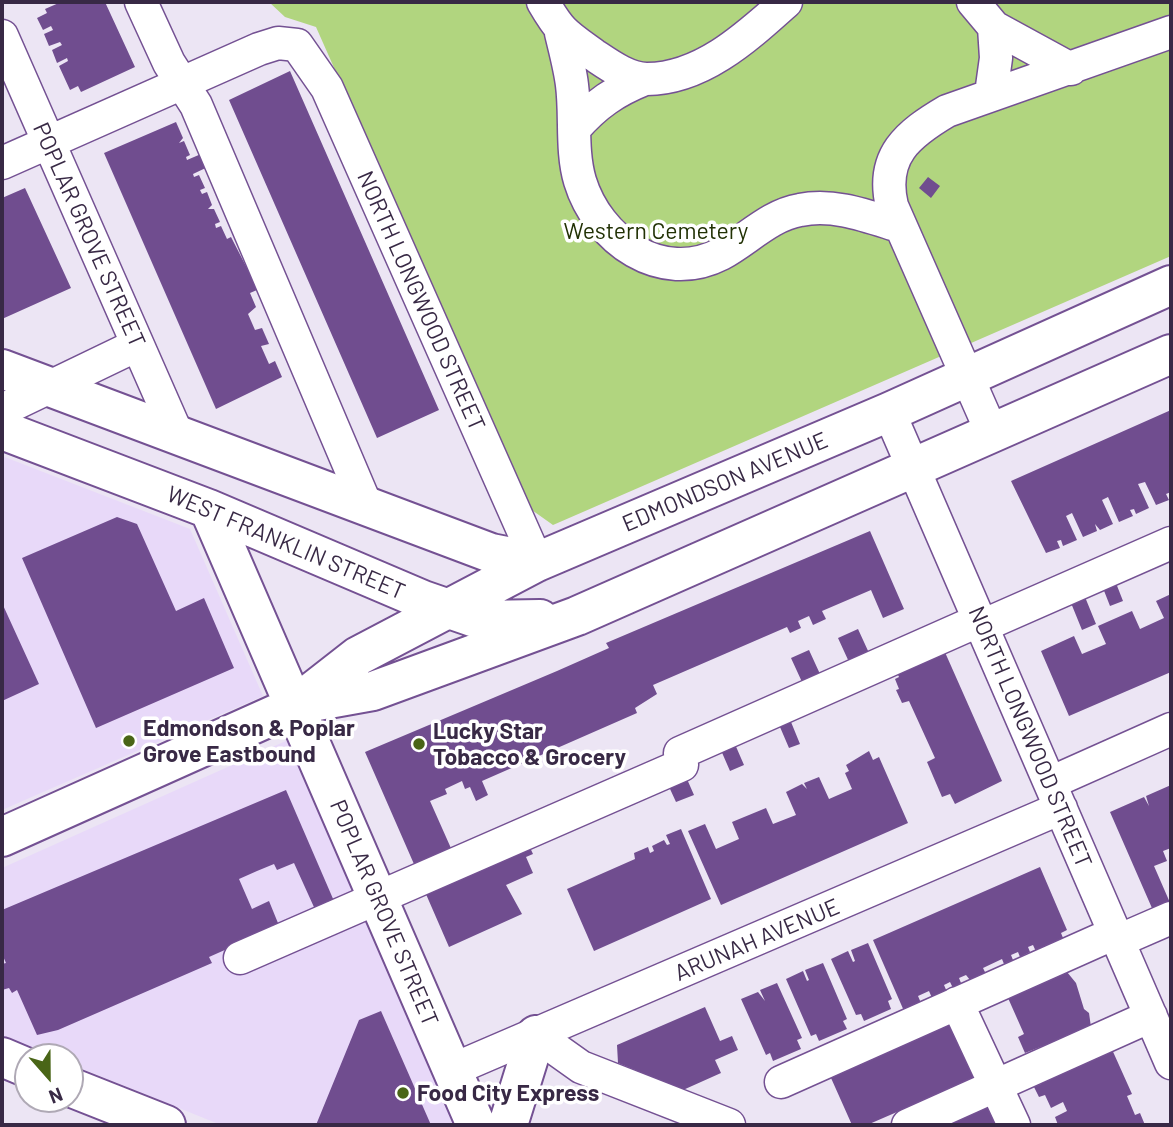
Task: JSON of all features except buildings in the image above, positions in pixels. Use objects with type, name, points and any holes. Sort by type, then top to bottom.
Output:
[{"type":"main road","name":"EDMONDSON AVENUE","points":[[2,837],[293,705],[358,656],[537,562],[889,412],[1171,285]]},
{"type":"main road","name":"EDMONDSON AVENUE","points":[[293,705],[373,691],[577,616],[1171,354]]},
{"type":"main road","points":[[2,369],[491,553],[537,562]]},
{"type":"main road","name":"WEST FRANKLIN STREET","points":[[2,430],[209,509],[423,600],[481,620],[523,621],[577,616]]},
{"type":"main road","name":"POPLAR GROVE STREET","points":[[209,509],[476,1125]]},
{"type":"main road","points":[[508,1125],[536,1035]]},
{"type":"main road","points":[[84,1093],[166,1125]]},
{"type":"street","points":[[141,2],[169,64],[196,106],[366,505]]},
{"type":"street","points":[[543,2],[561,33],[572,85],[580,181],[595,213],[617,240],[641,256],[666,265],[694,263],[720,254],[768,223],[798,210],[837,209],[899,226]]},
{"type":"street","points":[[575,128],[596,105],[616,90],[645,79],[671,76],[702,65],[759,26],[786,2]]},
{"type":"street","points":[[973,2],[994,27],[1071,69]]},
{"type":"street","points":[[991,94],[996,58],[994,27]]},
{"type":"street","points":[[561,33],[617,71],[645,79]]},
{"type":"street","points":[[992,433],[899,226],[887,188],[893,163],[902,143],[917,129],[947,111],[1171,33]]},
{"type":"street","name":"POPLAR GROVE STREET","points":[[2,36],[177,435]]},
{"type":"street","name":"NORTH LONGWOOD STREET","points":[[183,83],[268,46],[288,42],[297,45],[327,88],[537,562]]},
{"type":"street","points":[[2,163],[183,83]]},
{"type":"street","points":[[2,410],[137,345]]},
{"type":"street","name":"NORTH LONGWOOD STREET","points":[[889,412],[1171,1063]]},
{"type":"street","points":[[240,958],[682,765],[680,753],[1171,543]]},
{"type":"street","name":"ARUNAH AVENUE","points":[[452,1070],[536,1035],[1055,796],[1171,729]]},
{"type":"street","points":[[781,1082],[957,1003],[1117,937],[1171,918]]},
{"type":"street","points":[[957,1003],[1014,1125]]},
{"type":"street","points":[[908,1125],[1151,1016]]},
{"type":"street","points":[[536,1035],[581,1067],[729,1125]]},
{"type":"shaded area","points":[[2,456],[190,529],[263,696],[2,810]]},
{"type":"shaded area","points":[[288,740],[456,1125],[221,1125],[84,1070],[84,1043],[14,1043],[14,1050],[2,1055],[2,868]]},
{"type":"green space","name":"Western Cemetery","points":[[269,2],[1171,2],[1171,256],[553,525],[529,508],[316,27],[285,17]]},
{"type":"place","name":"Edmondson & Poplar Grove Eastbound","points":[[129,741]]},
{"type":"place","name":"Lucky Star Tobacco & Grocery","points":[[419,744]]},
{"type":"place","name":"Food City Express","points":[[403,1093]]}]
